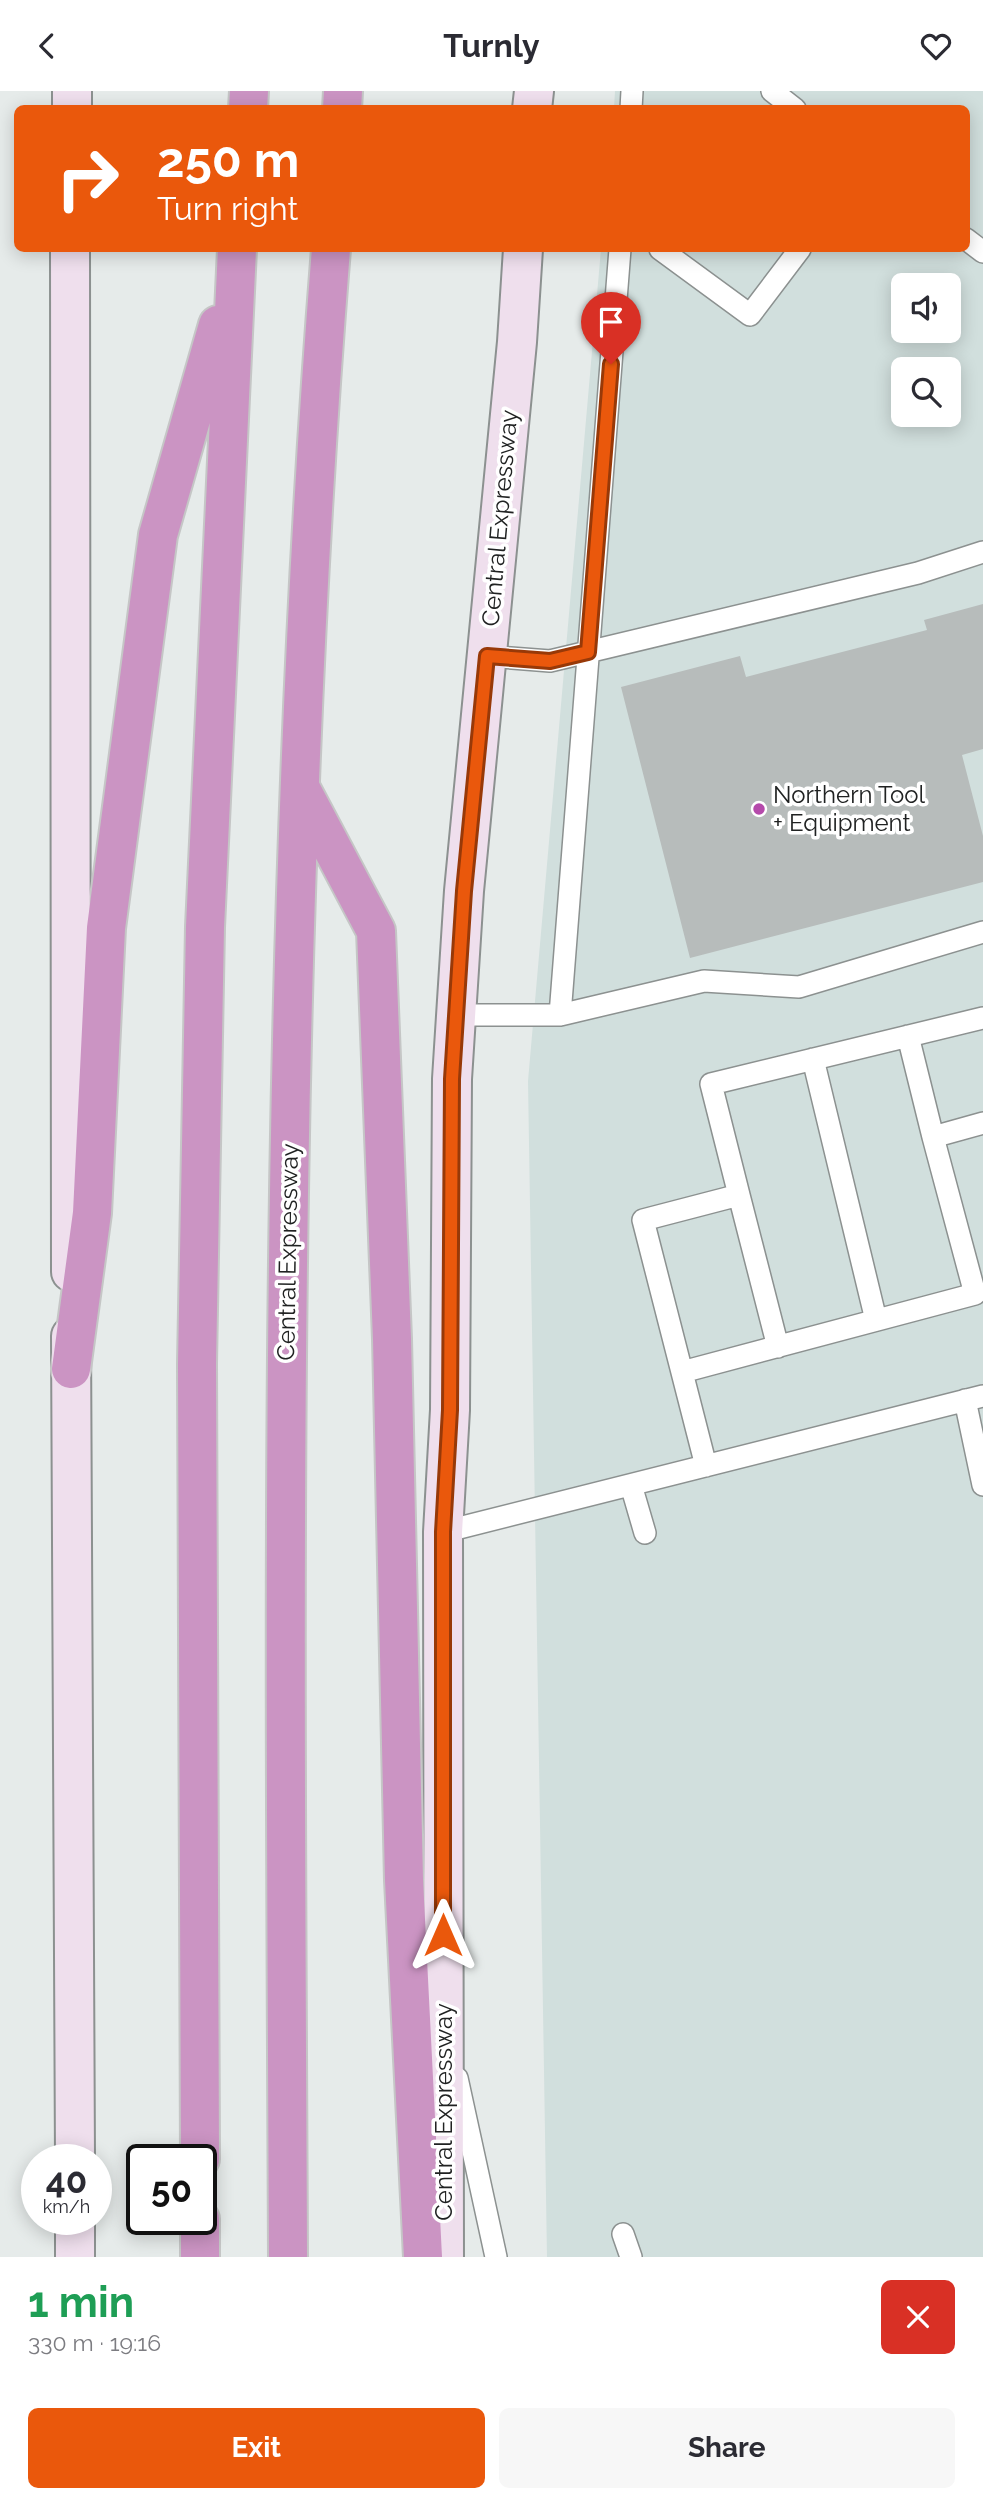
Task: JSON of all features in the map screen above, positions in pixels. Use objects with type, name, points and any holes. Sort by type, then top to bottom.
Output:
[{"type":"highway","name":"Central Expressway","points":[[288,2257],[286,1389],[289,1177],[301,789],[313,530],[331,252]]},
{"type":"highway","points":[[71,1369],[92,1213],[106,927],[158,535],[236,256]]},
{"type":"highway","points":[[200,2144],[197,1364],[204,941],[236,256]]},
{"type":"highway","points":[[301,789],[376,930],[392,1339],[404,1880],[424,2257]]},
{"type":"highway","points":[[200,2235],[200,2257]]},
{"type":"main road","points":[[70,252],[75,2144]]},
{"type":"main road","name":"Central Expressway","points":[[444,2257],[443,1532],[450,1410],[452,1079],[464,891],[517,342],[523,252]]},
{"type":"main road","points":[[75,2235],[75,2257]]},
{"type":"lane","points":[[772,91],[790,105]]},
{"type":"lane","points":[[560,1015],[620,252]]},
{"type":"lane","points":[[664,252],[750,315],[798,252]]},
{"type":"lane","points":[[487,656],[550,661],[918,572],[983,552]]},
{"type":"lane","points":[[456,1015],[560,1015],[704,981],[799,987],[983,932]]},
{"type":"lane","points":[[778,1347],[711,1084],[983,1018]]},
{"type":"lane","points":[[682,1372],[975,1294],[908,1036]]},
{"type":"lane","points":[[813,1059],[876,1320]]},
{"type":"lane","points":[[933,1137],[983,1123]]},
{"type":"lane","points":[[706,1466],[643,1220],[739,1195]]},
{"type":"lane","points":[[443,1532],[974,1398],[983,1485]]},
{"type":"lane","points":[[631,1485],[645,1533]]},
{"type":"lane","points":[[444,2014],[496,2257]]},
{"type":"lane","points":[[623,2234],[631,2257]]},
{"type":"shaded area","points":[[615,91],[983,91],[983,2257],[547,2257],[528,1081],[601,252],[970,252],[970,105],[614,105]]},
{"type":"building","points":[[983,604],[983,749],[962,755],[983,836],[983,882],[690,958],[621,687],[740,656],[746,677],[927,630],[924,620]]},
{"type":"place","name":"Northern Tool + Equipment","points":[[759,809]]},
{"type":"route","points":[[443,1935],[443,1532],[450,1410],[452,1079],[464,891],[487,656],[550,661],[588,652],[611,364]]}]
